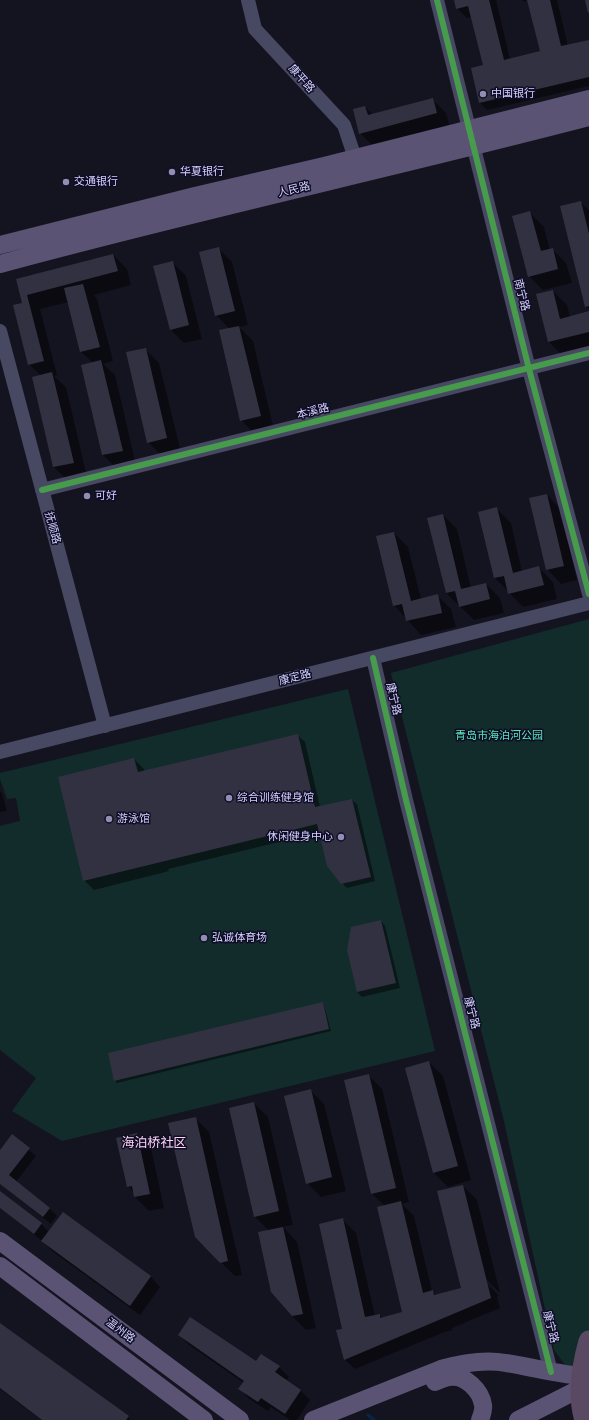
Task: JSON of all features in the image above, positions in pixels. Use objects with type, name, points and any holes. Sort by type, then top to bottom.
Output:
[{"type":"highway","points":[[585,1420],[581,1396],[582,1375],[589,1341]]},
{"type":"main road","name":"人民路","points":[[0,245],[589,99]]},
{"type":"main road","name":"人民路","points":[[0,264],[474,147],[589,117]]},
{"type":"main road","name":"温州路","points":[[0,1241],[240,1420]]},
{"type":"main road","name":"温州路","points":[[0,1266],[191,1415],[204,1420]]},
{"type":"main road","points":[[313,1420],[441,1369],[460,1364],[475,1362],[504,1362],[574,1376],[589,1376]]},
{"type":"main road","points":[[346,1420],[451,1376],[464,1379],[478,1393],[483,1404],[483,1413],[480,1420]]},
{"type":"main road","points":[[518,1420],[589,1384]]},
{"type":"street","name":"康平路","points":[[248,0],[255,28],[344,125],[355,158]]},
{"type":"street","name":"南宁路","points":[[437,0],[528,368],[589,594]]},
{"type":"street","name":"抚顺路","points":[[0,331],[105,726]]},
{"type":"street","name":"本溪路","points":[[42,490],[589,353]]},
{"type":"street","name":"康定路","points":[[0,752],[589,603]]},
{"type":"street","name":"康宁路","points":[[373,658],[406,800],[551,1372]]},
{"type":"green space","name":"青岛市海泊河公园","points":[[589,619],[589,1360],[569,1370],[554,1350],[504,1121],[391,673]]},
{"type":"green space","name":"弘诚体育场","points":[[348,689],[435,1051],[62,1141],[12,1111],[36,1078],[0,1050],[0,826],[20,821],[16,798],[7,799],[0,779],[0,773]]},
{"type":"building","points":[[454,0],[489,0],[504,60],[540,51],[527,0],[550,0],[561,46],[589,40],[589,77],[479,103],[471,68],[483,65],[468,6],[456,9]]},
{"type":"building","points":[[585,0],[589,0],[588,13]]},
{"type":"building","points":[[433,98],[437,113],[359,134],[353,109],[365,106],[368,115]]},
{"type":"building","points":[[581,201],[589,234],[589,306],[585,307],[560,206]]},
{"type":"building","points":[[530,211],[541,251],[553,248],[558,269],[528,277],[512,216]]},
{"type":"building","points":[[219,247],[235,311],[215,316],[199,252]]},
{"type":"building","points":[[113,254],[118,271],[27,295],[44,361],[28,365],[13,305],[22,303],[16,279]]},
{"type":"building","points":[[173,261],[189,325],[170,330],[153,266]]},
{"type":"building","points":[[83,284],[100,347],[80,352],[64,288]]},
{"type":"building","points":[[553,290],[560,319],[589,311],[589,332],[548,342],[536,294]]},
{"type":"building","points":[[239,326],[261,416],[240,421],[219,330]]},
{"type":"building","points":[[146,348],[167,438],[147,443],[126,352]]},
{"type":"building","points":[[101,360],[123,451],[102,455],[81,365]]},
{"type":"building","points":[[52,372],[74,463],[53,467],[32,377]]},
{"type":"building","points":[[547,494],[564,566],[546,570],[529,498]]},
{"type":"building","points":[[497,507],[513,573],[539,566],[544,585],[508,594],[504,576],[494,578],[478,512]]},
{"type":"building","points":[[443,514],[461,589],[486,583],[490,599],[459,607],[455,591],[446,593],[427,518]]},
{"type":"building","points":[[394,532],[411,601],[438,594],[442,613],[406,621],[402,604],[393,606],[376,536]]},
{"type":"building","points":[[298,734],[315,807],[352,799],[371,877],[341,884],[327,866],[317,824],[83,881],[58,777],[134,758],[138,772]]},
{"type":"building","points":[[381,920],[396,983],[357,992],[347,950],[351,927]]},
{"type":"building","points":[[323,1002],[329,1029],[114,1081],[108,1053]]},
{"type":"building","points":[[429,1061],[458,1166],[433,1173],[405,1068]]},
{"type":"building","points":[[369,1074],[396,1188],[371,1194],[344,1080]]},
{"type":"building","points":[[311,1089],[332,1177],[306,1184],[284,1096]]},
{"type":"building","points":[[254,1102],[279,1211],[254,1217],[229,1108]]},
{"type":"building","points":[[196,1117],[228,1261],[220,1263],[195,1237],[168,1123]]},
{"type":"building","points":[[137,1133],[150,1194],[134,1197],[132,1186],[127,1187],[116,1138]]},
{"type":"building","points":[[12,1134],[30,1148],[9,1175],[50,1208],[43,1217],[0,1184],[0,1150]]},
{"type":"building","points":[[463,1185],[491,1298],[344,1360],[336,1330],[342,1329],[319,1224],[343,1218],[365,1317],[380,1314],[380,1318],[402,1312],[377,1207],[401,1201],[423,1293],[433,1290],[434,1295],[461,1288],[437,1191]]},
{"type":"building","points":[[0,1191],[42,1223],[34,1234],[0,1208]]},
{"type":"building","points":[[63,1212],[151,1276],[130,1306],[41,1241]]},
{"type":"building","points":[[283,1227],[303,1314],[292,1316],[271,1292],[258,1232]]},
{"type":"building","points":[[190,1317],[256,1361],[261,1354],[280,1366],[275,1372],[301,1390],[285,1414],[261,1398],[258,1402],[238,1389],[244,1381],[178,1335]]},
{"type":"building","points":[[0,1323],[129,1416],[126,1420],[42,1420],[0,1388]]},
{"type":"waterway","points":[[368,1415],[374,1420]]},
{"type":"cycle path","points":[[437,0],[529,369],[589,594]]},
{"type":"cycle path","points":[[42,490],[589,353]]},
{"type":"cycle path","points":[[373,658],[406,800],[551,1372]]},
{"type":"place","name":"中国银行","points":[[483,94]]},
{"type":"place","name":"华夏银行","points":[[172,172]]},
{"type":"place","name":"交通银行","points":[[66,182]]},
{"type":"place","name":"可好","points":[[87,496]]},
{"type":"place","name":"综合训练健身馆","points":[[229,798]]},
{"type":"place","name":"游泳馆","points":[[109,819]]},
{"type":"place","name":"休闲健身中心","points":[[341,837]]},
{"type":"place","name":"弘诚体育场","points":[[204,938]]},
{"type":"district","name":"海泊桥社区","points":[[154,1144]]}]
